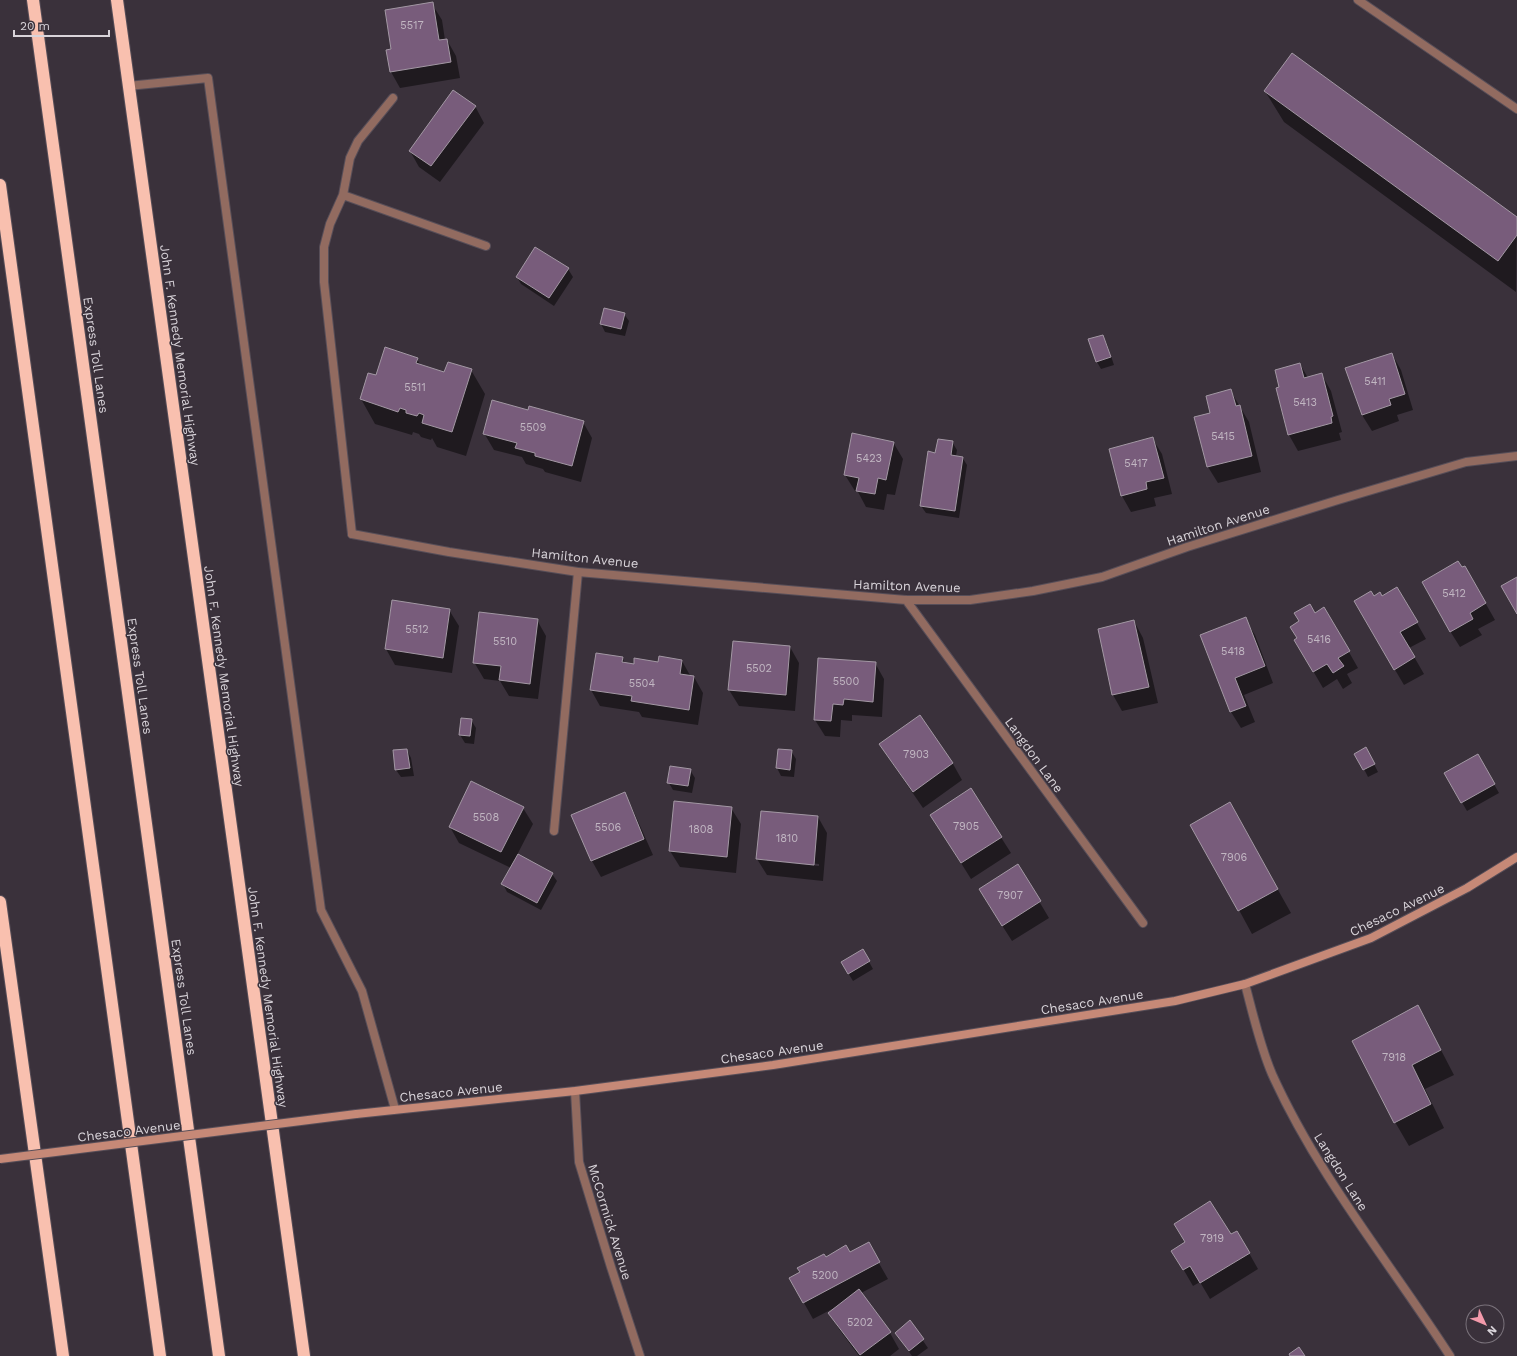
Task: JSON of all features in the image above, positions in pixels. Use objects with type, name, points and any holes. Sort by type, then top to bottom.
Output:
[{"type":"highway","name":"Express Toll Lanes","points":[[33,0],[219,1356]]},
{"type":"highway","name":"John F. Kennedy Memorial Highway","points":[[117,0],[304,1356]]},
{"type":"highway","points":[[0,185],[160,1356]]},
{"type":"highway","points":[[0,902],[63,1356]]},
{"type":"street","points":[[1358,0],[1517,109]]},
{"type":"street","points":[[128,86],[208,78],[321,910],[362,991],[395,1109]]},
{"type":"street","points":[[393,98],[358,141],[350,158],[343,195],[486,246]]},
{"type":"street","name":"Hamilton Avenue","points":[[343,195],[330,224],[324,247],[324,282],[352,534],[449,552],[578,572],[906,600],[970,600],[1034,591],[1102,577],[1187,547],[1466,462],[1517,456]]},
{"type":"street","points":[[554,831],[578,572]]},
{"type":"street","name":"Langdon Lane","points":[[906,600],[1143,923]]},
{"type":"street","name":"Chesaco Avenue","points":[[0,1159],[395,1109],[575,1092],[773,1065],[1175,1001],[1245,984],[1372,938],[1467,888],[1517,857]]},
{"type":"street","name":"Langdon Lane","points":[[1245,984],[1260,1038],[1272,1073],[1293,1116],[1333,1185],[1450,1356]]},
{"type":"street","name":"McCormick Avenue","points":[[575,1092],[579,1162],[640,1356]]},
{"type":"building","points":[[433,2],[439,40],[447,39],[451,62],[390,72],[386,50],[391,49],[385,10]]},
{"type":"building","points":[[1292,53],[1517,217],[1517,235],[1498,261],[1264,91]]},
{"type":"building","points":[[453,90],[476,106],[431,166],[409,151]]},
{"type":"building","points":[[535,247],[569,268],[549,298],[516,277]]},
{"type":"building","points":[[604,308],[625,313],[621,329],[600,324]]},
{"type":"building","points":[[1103,335],[1111,357],[1096,362],[1088,339]]},
{"type":"building","points":[[385,347],[418,358],[416,363],[444,372],[448,362],[472,369],[452,432],[422,423],[424,415],[419,413],[417,416],[406,413],[406,410],[400,408],[398,412],[360,399],[368,373],[376,375]]},
{"type":"building","points":[[1392,353],[1405,394],[1389,399],[1391,405],[1362,415],[1345,368]]},
{"type":"building","points":[[1300,363],[1304,378],[1322,373],[1333,416],[1331,417],[1332,423],[1288,435],[1276,388],[1279,387],[1275,370]]},
{"type":"building","points":[[1231,389],[1236,406],[1240,405],[1252,456],[1207,467],[1194,417],[1210,413],[1206,396]]},
{"type":"building","points":[[492,400],[528,410],[529,406],[584,421],[572,466],[535,456],[535,453],[515,448],[517,443],[483,434]]},
{"type":"building","points":[[852,433],[894,442],[886,480],[878,478],[875,494],[856,491],[859,478],[844,475]]},
{"type":"building","points":[[1153,437],[1164,478],[1146,482],[1147,489],[1121,496],[1109,449]]},
{"type":"building","points":[[938,439],[953,441],[951,455],[963,457],[955,511],[920,506],[928,451],[935,453]]},
{"type":"building","points":[[1458,561],[1462,567],[1465,566],[1486,603],[1470,613],[1473,619],[1450,632],[1422,582]]},
{"type":"building","points":[[1517,577],[1517,614],[1501,586]]},
{"type":"building","points":[[1397,587],[1418,622],[1400,632],[1415,657],[1394,670],[1354,601],[1371,591],[1374,596],[1380,592],[1382,596]]},
{"type":"building","points":[[392,600],[450,609],[443,658],[385,649]]},
{"type":"building","points":[[1310,604],[1315,613],[1324,607],[1350,651],[1338,658],[1344,666],[1333,673],[1327,664],[1313,672],[1294,640],[1297,638],[1290,627],[1299,621],[1294,613]]},
{"type":"building","points":[[479,612],[538,619],[530,684],[499,680],[501,666],[473,663]]},
{"type":"building","points":[[1246,617],[1265,666],[1235,678],[1246,706],[1230,712],[1200,635]]},
{"type":"building","points":[[1134,620],[1149,687],[1112,695],[1098,629]]},
{"type":"building","points":[[733,641],[790,646],[786,695],[728,690]]},
{"type":"building","points":[[596,653],[623,657],[622,662],[634,664],[634,658],[658,662],[659,656],[682,660],[680,674],[694,676],[689,710],[631,701],[632,696],[590,690]]},
{"type":"building","points":[[818,658],[876,662],[873,702],[844,699],[843,705],[833,704],[831,721],[814,720]]},
{"type":"building","points":[[920,715],[953,763],[913,792],[879,744]]},
{"type":"building","points":[[461,718],[472,719],[470,736],[459,735]]},
{"type":"building","points":[[1366,747],[1375,764],[1363,770],[1354,754]]},
{"type":"building","points":[[407,749],[410,768],[395,770],[393,750]]},
{"type":"building","points":[[778,749],[792,750],[790,770],[776,768]]},
{"type":"building","points":[[1478,754],[1495,784],[1461,803],[1444,773]]},
{"type":"building","points":[[670,766],[691,769],[688,786],[667,783]]},
{"type":"building","points":[[471,781],[524,807],[501,852],[449,827]]},
{"type":"building","points":[[971,788],[1002,837],[961,863],[930,815]]},
{"type":"building","points":[[625,792],[644,839],[591,861],[571,815]]},
{"type":"building","points":[[674,801],[732,807],[727,857],[669,851]]},
{"type":"building","points":[[1230,802],[1278,889],[1238,911],[1190,825]]},
{"type":"building","points":[[761,811],[818,816],[814,865],[756,859]]},
{"type":"building","points":[[518,854],[553,873],[537,903],[501,884]]},
{"type":"building","points":[[1018,864],[1041,901],[1002,926],[979,889]]},
{"type":"building","points":[[863,949],[870,961],[848,974],[841,962]]},
{"type":"building","points":[[1418,1005],[1441,1050],[1412,1065],[1431,1104],[1394,1123],[1352,1041]]},
{"type":"building","points":[[1210,1201],[1231,1234],[1237,1231],[1250,1253],[1200,1283],[1190,1266],[1183,1270],[1171,1251],[1185,1242],[1174,1224]]},
{"type":"building","points":[[869,1242],[880,1262],[803,1303],[789,1278],[800,1272],[797,1268],[824,1254],[826,1257],[846,1245],[850,1252]]},
{"type":"building","points":[[859,1289],[891,1332],[860,1355],[828,1313]]},
{"type":"building","points":[[910,1320],[924,1339],[909,1351],[895,1333]]},
{"type":"building","points":[[1299,1347],[1305,1356],[1290,1356],[1289,1354]]}]
